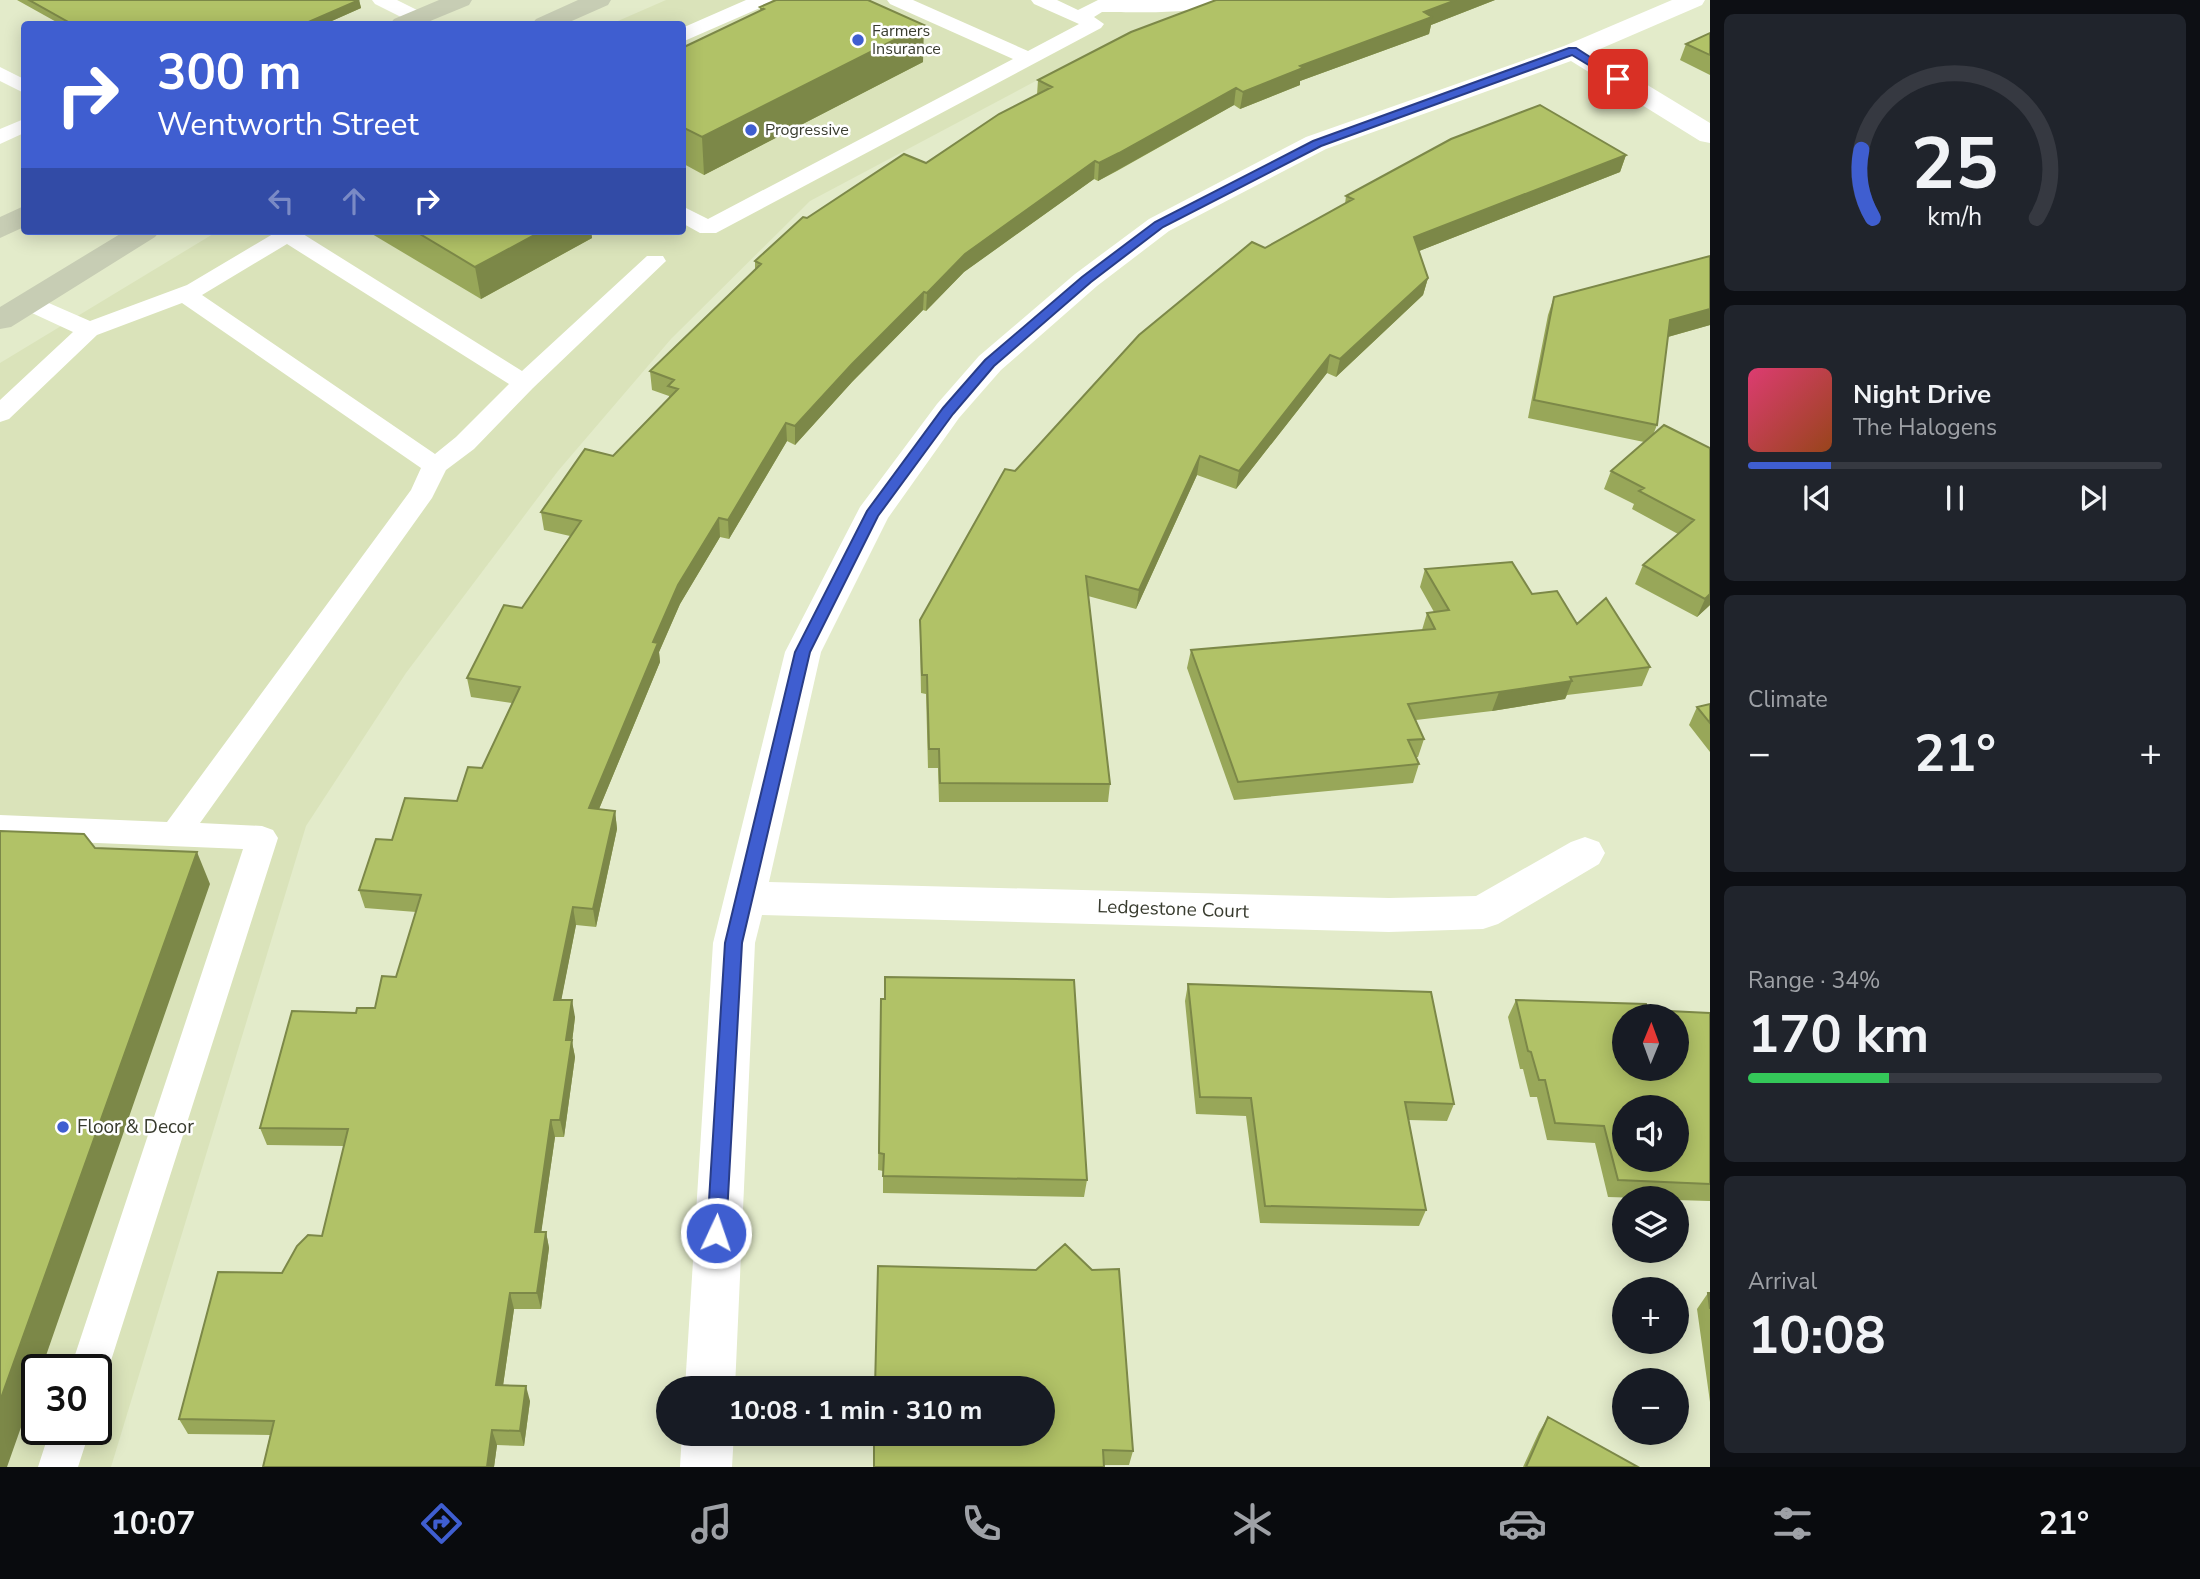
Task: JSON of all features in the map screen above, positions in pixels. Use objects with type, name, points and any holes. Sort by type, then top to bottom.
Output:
[{"type":"main road","points":[[410,21],[460,0]]},
{"type":"main road","points":[[552,21],[599,0]]},
{"type":"main road","points":[[0,229],[21,217]]},
{"type":"main road","points":[[0,320],[14,296],[137,235]]},
{"type":"street","points":[[711,1376],[734,943],[803,652],[872,515],[948,411],[990,363],[1086,280],[1159,225],[1317,144],[1573,51],[1693,0]]},
{"type":"street","points":[[1573,51],[1710,135]]},
{"type":"street","name":"Ledgestone Court","points":[[745,898],[1389,915],[1483,912],[1585,853]]},
{"type":"street","points":[[706,1467],[707,1446]]},
{"type":"lane","points":[[382,0],[410,21]]},
{"type":"lane","points":[[686,34],[762,0]]},
{"type":"lane","points":[[897,0],[1028,58]]},
{"type":"lane","points":[[686,216],[708,228],[1094,24],[1041,0]]},
{"type":"lane","points":[[1080,17],[1098,6],[1196,4],[1206,0]]},
{"type":"lane","points":[[0,73],[21,85]]},
{"type":"lane","points":[[0,138],[21,127]]},
{"type":"lane","points":[[0,414],[89,330],[185,294],[288,235]]},
{"type":"lane","points":[[294,235],[524,383]]},
{"type":"lane","points":[[175,835],[423,492],[435,466],[465,443],[524,383],[655,261]]},
{"type":"lane","points":[[185,294],[435,466]]},
{"type":"lane","points":[[14,296],[89,330]]},
{"type":"lane","points":[[0,828],[262,838],[94,1354]]},
{"type":"lane","points":[[58,1467],[65,1445]]},
{"type":"shaded area","points":[[666,0],[1242,0],[1144,30],[1062,67],[810,201],[671,339],[558,471],[406,673],[306,826],[111,1467],[0,1467],[0,363],[211,235],[686,235],[686,21],[618,21]]},
{"type":"building","points":[[29,0],[359,0],[311,21],[67,21]]},
{"type":"building","points":[[776,0],[868,0],[924,25],[702,137],[686,129],[686,46],[764,9],[760,7]]},
{"type":"building","points":[[1216,0],[1456,0],[1424,12],[1432,17],[1300,66],[1303,68],[1243,92],[1236,88],[1119,153],[1099,163],[1095,161],[965,254],[852,364],[795,426],[786,423],[728,520],[719,518],[678,585],[653,642],[658,643],[589,808],[615,811],[593,909],[573,907],[554,1000],[572,1000],[566,1040],[572,1040],[560,1120],[551,1120],[535,1232],[546,1232],[537,1293],[510,1293],[496,1385],[526,1386],[520,1431],[492,1430],[487,1467],[263,1467],[274,1421],[179,1419],[218,1272],[282,1273],[297,1246],[308,1235],[322,1236],[348,1129],[260,1128],[292,1011],[356,1013],[357,1008],[375,1008],[382,976],[396,977],[421,895],[359,890],[376,839],[392,840],[405,798],[457,801],[468,767],[482,768],[520,687],[467,678],[504,605],[522,608],[581,521],[541,512],[585,449],[613,456],[678,389],[668,386],[674,380],[650,371],[761,264],[755,261],[803,217],[807,218],[904,154],[926,163],[999,114],[1052,87],[1038,80],[1131,32]]},
{"type":"building","points":[[1710,33],[1710,55],[1686,44]]},
{"type":"building","points":[[1540,105],[1626,155],[1414,237],[1428,278],[1340,359],[1330,355],[1239,471],[1200,456],[1139,590],[1086,576],[1110,784],[940,783],[939,749],[929,749],[927,675],[922,675],[920,620],[1005,469],[1015,471],[1139,335],[1252,242],[1265,248],[1353,199],[1346,196],[1451,139]]},
{"type":"building","points":[[422,235],[535,235],[475,267]]},
{"type":"building","points":[[1710,256],[1710,309],[1670,320],[1657,425],[1534,400],[1554,297]]},
{"type":"building","points":[[1664,425],[1710,448],[1710,594],[1705,599],[1643,565],[1694,520],[1639,491],[1644,488],[1611,471]]},
{"type":"building","points":[[1512,562],[1532,594],[1557,591],[1577,624],[1606,598],[1650,667],[1570,677],[1572,681],[1408,704],[1424,739],[1408,740],[1419,764],[1238,782],[1191,650],[1435,629],[1427,613],[1449,610],[1425,569]]},
{"type":"building","points":[[1710,704],[1710,723],[1697,707]]},
{"type":"building","name":"Floor & Decor","points":[[0,831],[84,834],[95,848],[197,852],[0,1401]]},
{"type":"building","points":[[885,977],[1074,980],[1087,1180],[883,1176],[884,1154],[879,1153],[881,999],[885,999]]},
{"type":"building","points":[[1188,984],[1431,992],[1454,1104],[1405,1102],[1426,1210],[1265,1206],[1251,1098],[1200,1097]]},
{"type":"building","points":[[1516,1000],[1646,1004],[1612,1004],[1612,1082],[1689,1082],[1689,1012],[1710,1013],[1710,1184],[1618,1180],[1616,1172],[1689,1172],[1689,1095],[1612,1095],[1612,1157],[1604,1126],[1555,1123],[1545,1080],[1539,1080],[1531,1052],[1528,1051]]},
{"type":"building","points":[[1065,1244],[1092,1270],[1119,1269],[1133,1451],[1103,1450],[1104,1467],[874,1467],[874,1446],[1055,1446],[1055,1376],[875,1376],[878,1266],[1036,1270]]},
{"type":"building","points":[[1548,1417],[1638,1467],[1526,1467]]},
{"type":"place","name":"Farmers Insurance","points":[[858,40]]},
{"type":"place","name":"Progressive","points":[[751,130]]},
{"type":"place","name":"Floor & Decor","points":[[63,1127]]},
{"type":"route","points":[[716,1233],[734,943],[803,652],[872,515],[948,411],[990,363],[1086,280],[1159,225],[1317,144],[1573,51],[1618,79]]}]
